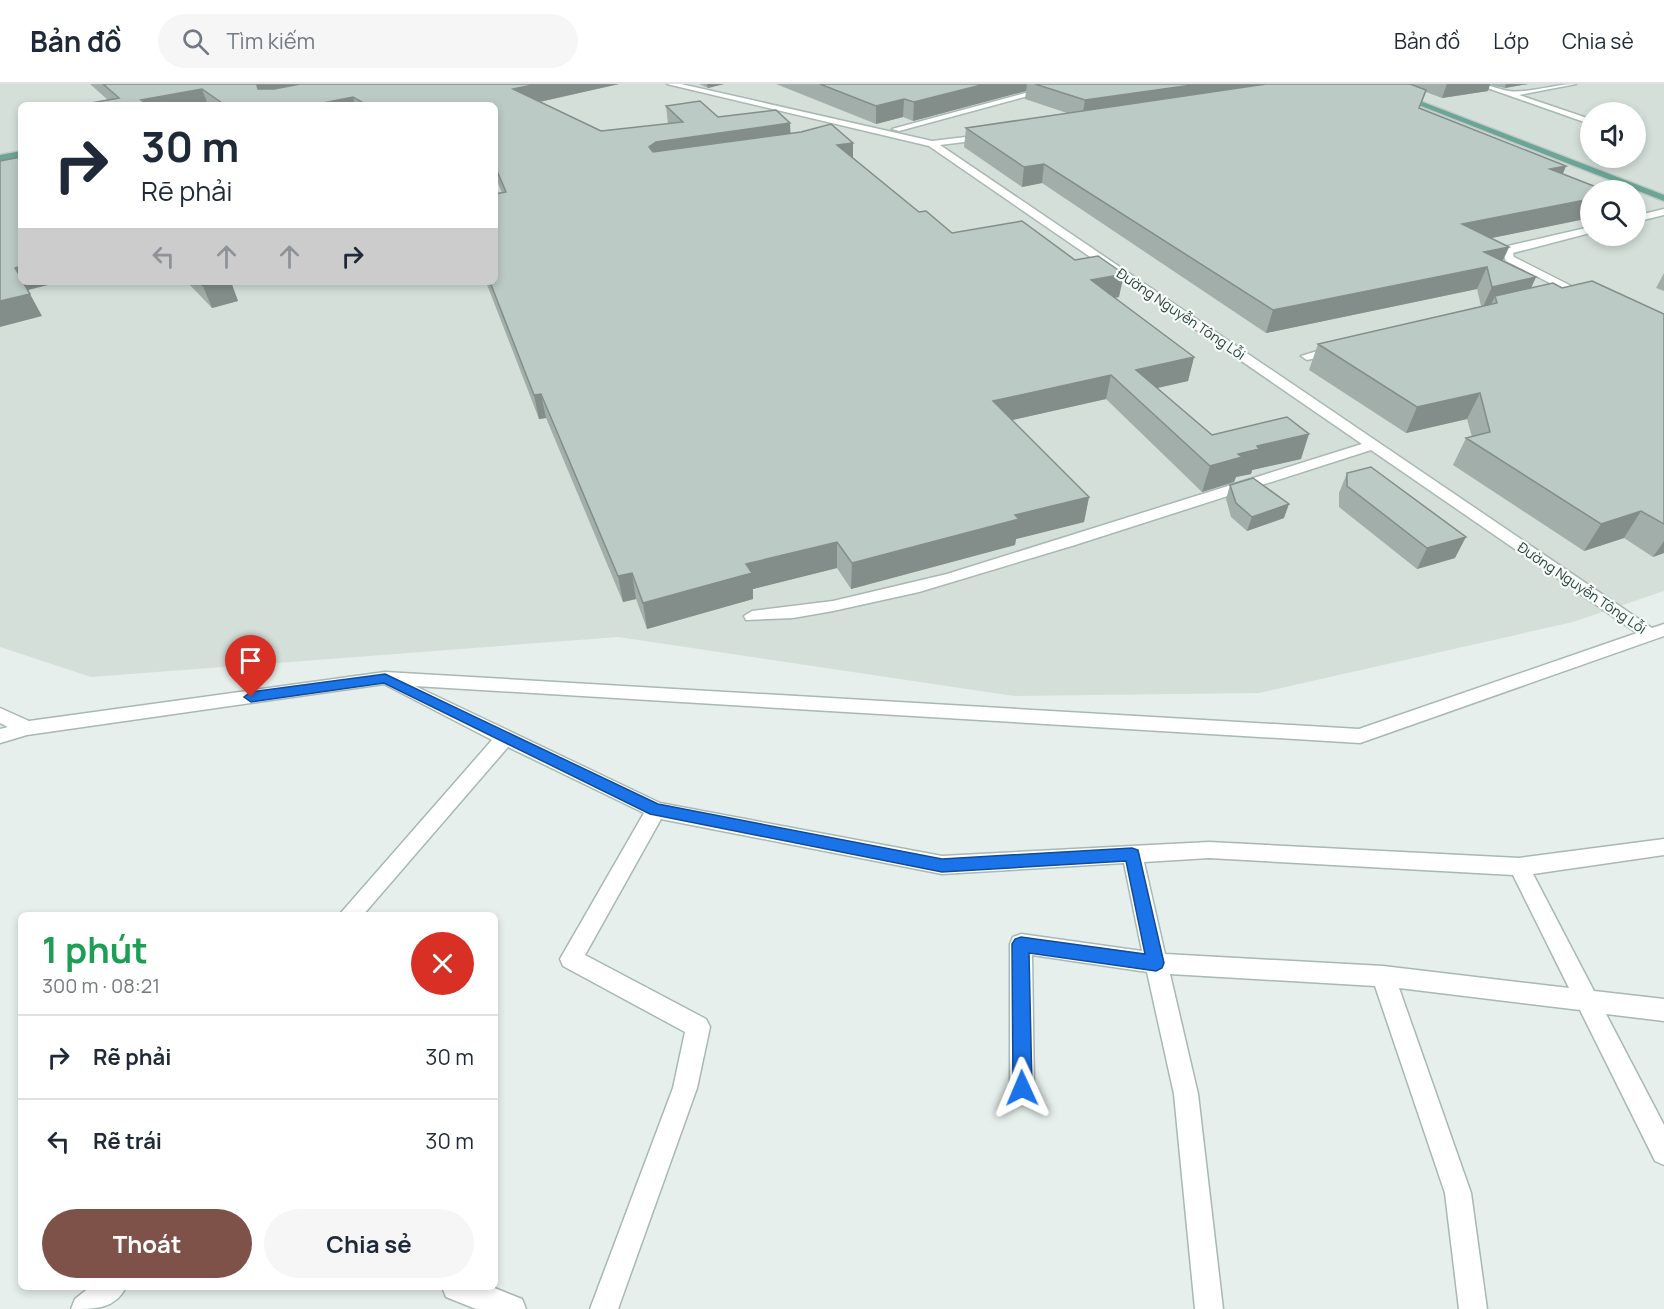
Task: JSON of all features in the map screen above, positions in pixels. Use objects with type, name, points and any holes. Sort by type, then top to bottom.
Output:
[{"type":"main road","points":[[1366,88],[1537,160]]},
{"type":"main road","points":[[1366,88],[1662,196]]},
{"type":"main road","points":[[0,158],[18,155]]},
{"type":"main road","points":[[0,169],[18,166]]},
{"type":"main road","points":[[1646,204],[1664,211]]},
{"type":"street","name":"Đường Nguyễn Tông Lỗi","points":[[671,84],[932,144],[1374,446],[1657,632]]},
{"type":"street","points":[[896,129],[1068,84]]},
{"type":"street","points":[[1480,84],[1580,119]]},
{"type":"street","points":[[1509,94],[1572,84]]},
{"type":"street","points":[[844,134],[867,129]]},
{"type":"street","points":[[932,144],[1003,134]]},
{"type":"street","points":[[1646,216],[1664,211]]},
{"type":"street","points":[[1554,298],[1574,294],[1575,291],[1510,258],[1507,252],[1512,248],[1580,232]]},
{"type":"street","points":[[1307,356],[1352,345]]},
{"type":"street","points":[[752,616],[800,613],[901,592],[996,565],[1374,446]]},
{"type":"street","points":[[0,736],[27,728],[385,678],[1360,736],[1657,632]]},
{"type":"street","points":[[385,678],[656,810],[942,865],[1209,850],[1519,867],[1664,847]]},
{"type":"street","points":[[0,715],[27,728]]},
{"type":"street","points":[[353,912],[505,738]]},
{"type":"street","points":[[604,1309],[685,1088],[698,1027],[571,959],[656,810]]},
{"type":"street","points":[[1132,854],[1186,1094],[1209,1309]]},
{"type":"street","points":[[1519,867],[1664,1152]]},
{"type":"street","points":[[1022,1088],[1021,944],[1156,963],[1383,976],[1664,1010]]},
{"type":"street","points":[[1383,976],[1458,1193],[1473,1309]]},
{"type":"street","points":[[85,1309],[108,1290]]},
{"type":"street","points":[[464,1290],[512,1309]]},
{"type":"shaded area","points":[[0,84],[1664,84],[1664,591],[1573,622],[1259,693],[1014,696],[618,637],[91,677],[0,647]]},
{"type":"building","points":[[103,84],[262,84],[257,85],[258,89],[274,89],[300,84],[537,84],[513,89],[601,131],[683,122],[666,106],[700,101],[718,117],[776,110],[790,123],[656,142],[649,147],[653,152],[801,132],[831,124],[853,143],[837,145],[919,212],[926,211],[952,233],[1022,221],[1075,260],[1098,256],[1124,274],[1091,280],[1194,357],[1136,370],[1212,435],[1287,417],[1309,434],[1257,446],[1259,449],[1238,454],[1242,457],[1210,466],[1111,375],[993,401],[1089,497],[1015,515],[1019,519],[852,563],[837,542],[746,564],[752,573],[643,603],[632,573],[618,576],[541,394],[534,395],[491,285],[498,285],[498,193],[506,192],[498,173],[498,102],[362,102],[353,97],[328,102],[221,102],[202,89],[141,100],[144,102],[97,102],[119,98]]},
{"type":"building","points":[[820,84],[985,84],[914,102],[904,99],[876,106]]},
{"type":"building","points":[[1035,84],[1199,84],[1085,100]]},
{"type":"building","points":[[1266,84],[1410,84],[1426,90],[1419,108],[1566,166],[1550,169],[1580,181],[1580,201],[1462,224],[1509,247],[1484,252],[1536,277],[1492,287],[1487,267],[1273,310],[1044,164],[1024,167],[966,128]]},
{"type":"building","points":[[18,158],[18,267],[15,268],[18,273],[18,285],[25,285],[30,294],[0,301],[0,161]]},
{"type":"building","points":[[1592,281],[1664,314],[1664,524],[1641,511],[1601,524],[1466,438],[1490,432],[1480,393],[1417,407],[1318,344],[1497,303],[1495,296],[1553,283],[1562,288]]},
{"type":"building","points":[[1371,467],[1466,537],[1427,548],[1347,486],[1347,473]]},
{"type":"building","points":[[1253,478],[1289,504],[1252,517],[1236,503],[1230,485]]},
{"type":"route","points":[[251,697],[385,678],[656,810],[942,865],[1132,854],[1156,963],[1021,944],[1022,1088]]}]
